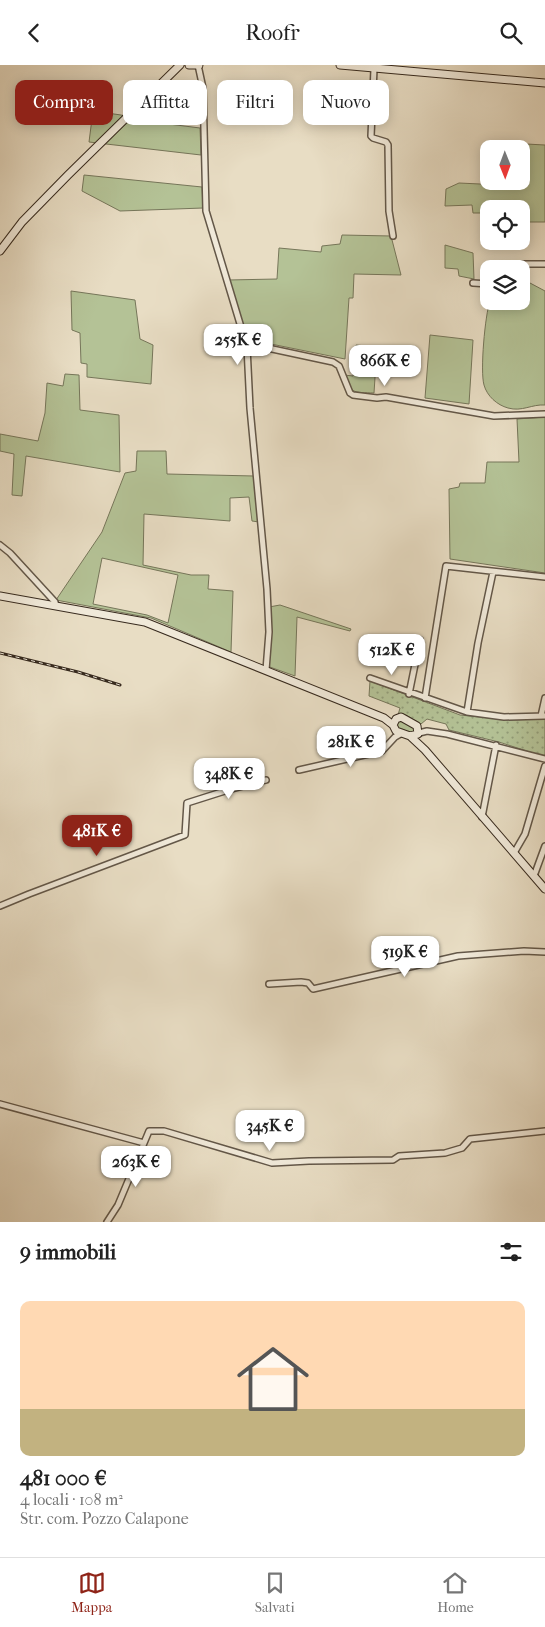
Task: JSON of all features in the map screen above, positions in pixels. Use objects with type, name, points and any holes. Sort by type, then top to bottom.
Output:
[{"type":"main road","points":[[0,251],[22,222],[62,180],[180,65]]},
{"type":"main road","points":[[189,65],[198,65]]},
{"type":"main road","points":[[340,65],[545,83]]},
{"type":"main road","points":[[0,596],[145,622],[357,707],[395,724],[402,733],[416,732]]},
{"type":"main road","points":[[395,724],[405,718],[416,732],[425,750],[545,889]]},
{"type":"street","points":[[198,65],[203,88],[206,211],[246,347],[267,589],[269,632],[266,670]]},
{"type":"street","points":[[374,69],[371,136],[386,141],[388,145],[388,211],[393,236]]},
{"type":"street","points":[[530,264],[545,265]]},
{"type":"street","points":[[473,283],[480,283]]},
{"type":"street","points":[[246,347],[263,347],[333,362],[339,366],[350,393],[353,395],[377,398],[386,397],[494,416],[545,414]]},
{"type":"street","points":[[0,545],[36,581],[56,606]]},
{"type":"street","points":[[425,697],[446,567],[545,577]]},
{"type":"street","points":[[467,712],[492,572]]},
{"type":"street","points":[[409,694],[420,640]]},
{"type":"street","points":[[370,678],[409,694],[425,697],[467,712],[504,717],[543,716],[545,698]]},
{"type":"street","points":[[389,744],[395,724]]},
{"type":"street","points":[[416,732],[447,734],[545,759]]},
{"type":"street","points":[[299,770],[382,751],[395,737],[402,733]]},
{"type":"street","points":[[482,817],[496,745]]},
{"type":"street","points":[[514,853],[525,834],[545,766]]},
{"type":"street","points":[[0,906],[185,835],[188,803],[266,780]]},
{"type":"street","points":[[534,876],[545,846]]},
{"type":"street","points":[[268,984],[302,981],[308,983],[313,989],[458,956],[524,951],[545,952]]},
{"type":"street","points":[[0,1104],[144,1143]]},
{"type":"street","points":[[107,1222],[118,1205],[149,1131],[156,1130],[272,1163],[292,1163],[393,1160],[399,1156],[445,1153],[462,1148],[470,1139],[545,1131]]},
{"type":"green space","points":[[113,114],[123,116],[123,125],[176,125],[200,128],[201,155],[89,142],[91,125],[113,125]]},
{"type":"green space","points":[[530,144],[545,145],[545,222],[530,222],[530,200],[480,200],[480,213],[473,213],[472,205],[445,206],[446,189],[459,183],[480,184],[480,190],[530,190]]},
{"type":"green space","points":[[84,175],[202,187],[203,208],[120,211],[82,191]]},
{"type":"green space","points":[[342,235],[391,236],[401,275],[354,274],[353,298],[349,298],[345,359],[271,344],[246,342],[228,280],[277,279],[279,248],[321,252],[322,246],[340,244]]},
{"type":"green space","points":[[445,245],[473,253],[474,279],[459,276],[458,269],[445,268]]},
{"type":"green space","points":[[530,283],[545,291],[545,405],[522,409],[504,407],[496,402],[485,389],[483,368],[488,310],[530,310]]},
{"type":"green space","points":[[71,291],[135,300],[140,339],[153,345],[151,384],[87,377],[87,364],[81,363],[80,333],[72,330]]},
{"type":"green space","points":[[430,335],[473,340],[469,404],[425,398]]},
{"type":"green space","points":[[356,345],[377,347],[374,393],[354,391],[349,386],[344,375],[353,376]]},
{"type":"green space","points":[[65,374],[79,375],[80,410],[119,415],[120,472],[26,456],[22,496],[12,495],[14,454],[0,451],[0,434],[38,441],[45,413],[47,383],[63,386]]},
{"type":"green space","points":[[545,417],[545,573],[450,559],[449,489],[459,487],[460,483],[485,483],[487,462],[519,462],[517,419]]},
{"type":"green space","points":[[137,451],[166,451],[167,474],[254,476],[259,522],[252,521],[249,497],[230,498],[230,521],[144,514],[143,565],[191,575],[209,575],[208,589],[233,591],[231,652],[151,618],[56,600],[102,532],[125,473],[136,471]],"holes":[[[102,558],[178,575],[168,623],[147,615],[93,604]]]},
{"type":"green space","points":[[280,605],[351,629],[350,631],[297,617],[295,676],[267,666],[269,607]]},
{"type":"green space","points":[[370,681],[460,715],[509,720],[545,719],[545,755],[542,756],[499,742],[449,730],[446,724],[427,719],[421,724],[406,715],[398,715],[400,708],[369,696]]},
{"type":"green space","points":[[403,720],[416,728],[414,734],[397,728],[396,722]]},
{"type":"railway","points":[[0,653],[78,672],[120,685]]}]
